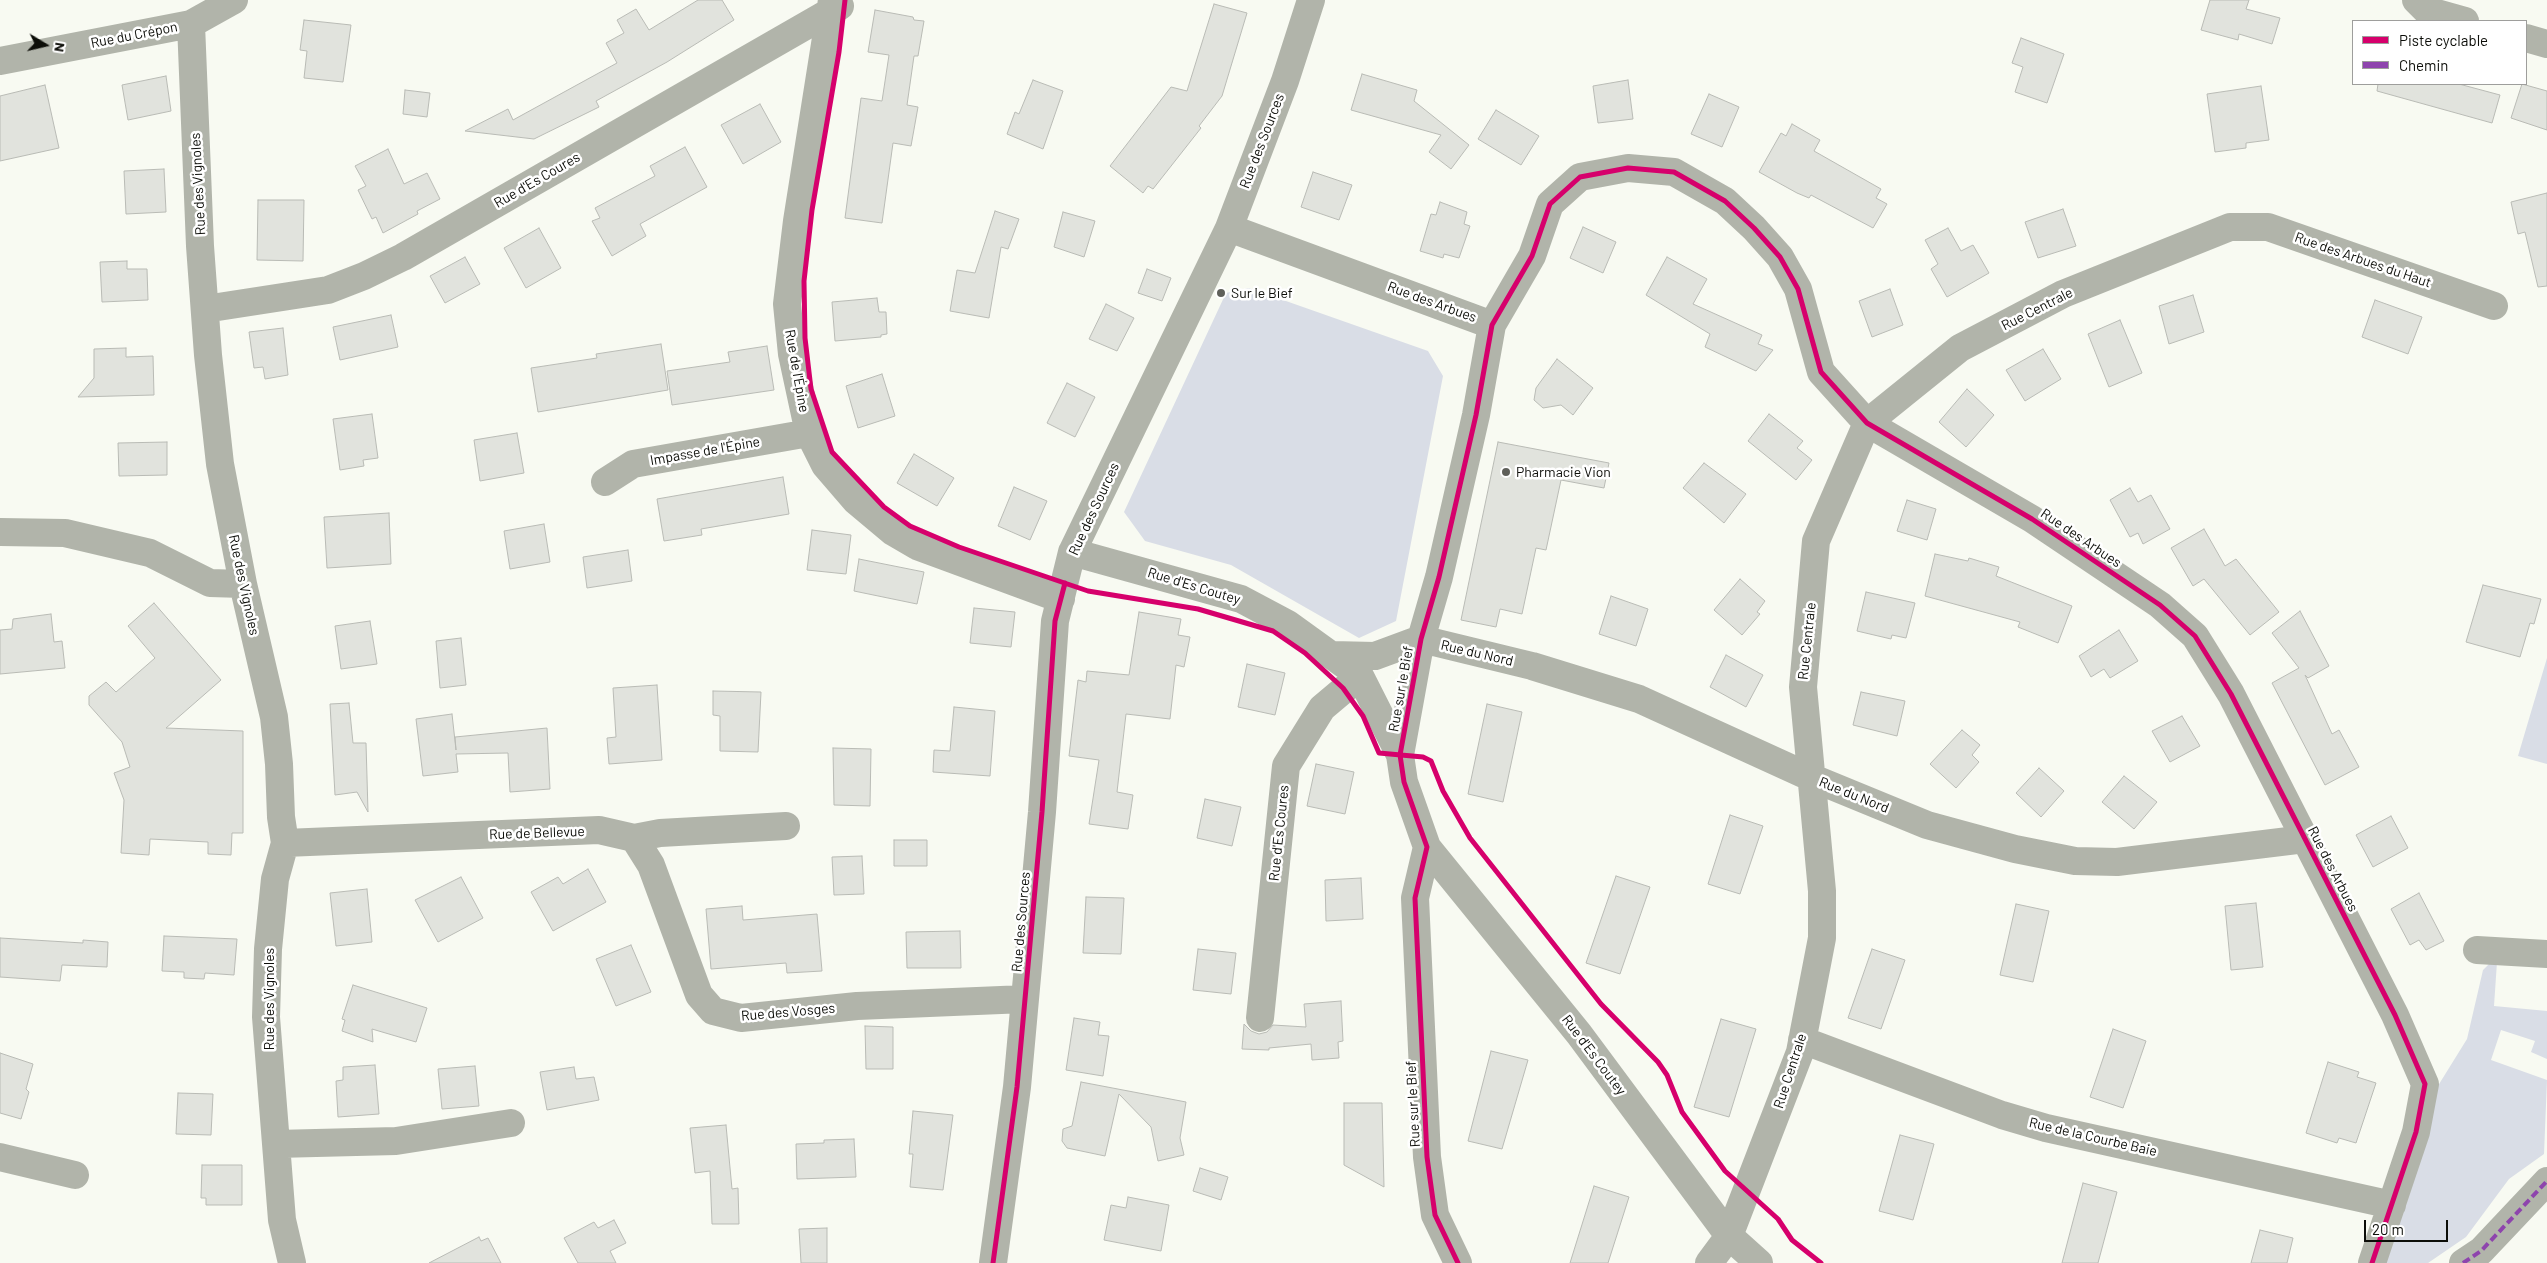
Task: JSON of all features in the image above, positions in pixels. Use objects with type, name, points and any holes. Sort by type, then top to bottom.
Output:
[{"type":"street","name":"Rue du Crépon","points":[[0,62],[191,24],[234,0]]},
{"type":"street","name":"Rue des Sources","points":[[993,1263],[1017,1087],[1042,812],[1055,621],[1072,552],[1229,228],[1285,81],[1311,0]]},
{"type":"street","points":[[2416,0],[2426,10],[2461,20]]},
{"type":"street","name":"Rue d'Es Coures","points":[[205,309],[328,290],[364,276],[403,257],[838,4]]},
{"type":"street","name":"Rue de l'Épine","points":[[838,4],[797,221],[787,304],[792,354],[809,433],[825,465],[856,501],[892,532],[917,546],[1061,599]]},
{"type":"street","name":"Rue des Vignoles","points":[[191,24],[205,309],[220,464],[242,584],[274,717],[279,764],[281,817],[285,843],[275,879],[268,949],[266,1017],[282,1220],[292,1263]]},
{"type":"street","points":[[2527,38],[2547,44]]},
{"type":"street","name":"Rue des Arbues","points":[[1229,228],[1492,324],[1532,256],[1550,204],[1580,177],[1628,168],[1674,172],[1725,201],[1780,257],[1798,289],[1821,372],[1867,423],[2032,519],[2160,605],[2195,636],[2231,694],[2395,1015],[2425,1084],[2416,1132],[2372,1263]]},
{"type":"street","name":"Rue des Arbues du Haut","points":[[2230,227],[2268,227],[2494,306]]},
{"type":"street","name":"Rue Centrale","points":[[1709,1263],[1729,1236],[1796,1061],[1802,1040],[1822,938],[1822,891],[1810,778],[1803,686],[1816,541],[1867,423],[1960,348],[2063,294],[2230,227]]},
{"type":"street","name":"Rue sur le Bief","points":[[1458,1263],[1436,1215],[1427,1157],[1415,898],[1428,847],[1404,782],[1400,755],[1421,639],[1438,577],[1476,415],[1492,324]]},
{"type":"street","name":"Impasse de l'Épine","points":[[605,482],[633,464],[809,433]]},
{"type":"street","points":[[0,532],[65,534],[150,553],[210,583],[242,584]]},
{"type":"street","name":"Rue d'Es Coutey","points":[[1072,552],[1242,599],[1288,624],[1360,676],[1400,755]]},
{"type":"street","points":[[1332,655],[1375,656],[1421,639]]},
{"type":"street","name":"Rue du Nord","points":[[1421,639],[1532,666],[1639,700],[1810,778],[1927,825],[2015,849],[2075,861],[2117,862],[2173,857],[2305,839]]},
{"type":"street","name":"Rue d'Es Coures","points":[[1260,1018],[1286,766],[1322,708],[1360,676]]},
{"type":"street","name":"Rue de Bellevue","points":[[285,843],[599,830],[634,838],[660,833],[786,826]]},
{"type":"street","name":"Rue des Vosges","points":[[634,838],[651,866],[699,995],[713,1011],[741,1018],[857,1006],[1025,999]]},
{"type":"street","name":"Rue d'Es Coutey","points":[[1428,847],[1579,1034],[1729,1236],[1759,1263]]},
{"type":"street","points":[[2477,950],[2547,954]]},
{"type":"street","name":"Rue de la Courbe Baie","points":[[1802,1040],[2002,1115],[2046,1128],[2392,1205]]},
{"type":"street","points":[[276,1144],[396,1141],[511,1123]]},
{"type":"street","points":[[0,1157],[75,1175]]},
{"type":"street","points":[[2463,1263],[2481,1251],[2547,1181]]},
{"type":"shaded area","points":[[1249,288],[1428,351],[1443,376],[1396,621],[1359,638],[1231,565],[1145,541],[1124,512],[1226,293]]},
{"type":"shaded area","points":[[2547,658],[2547,764],[2518,756]]},
{"type":"shaded area","points":[[2497,962],[2494,1006],[2547,1011],[2547,1059],[2531,1052],[2535,1041],[2501,1030],[2491,1060],[2547,1080],[2544,1154],[2509,1179],[2466,1237],[2428,1263],[2383,1263],[2436,1089],[2467,1039],[2483,970],[2489,964]]},
{"type":"building","points":[[698,0],[722,0],[734,20],[667,62],[596,101],[599,107],[534,139],[465,131],[508,109],[513,120],[617,63],[606,43],[624,33],[617,20],[636,9],[649,30]]},
{"type":"building","points":[[2210,0],[2249,0],[2246,9],[2280,18],[2272,44],[2239,34],[2238,40],[2201,30]]},
{"type":"building","points":[[1214,4],[1247,13],[1222,96],[1199,126],[1201,128],[1153,189],[1148,186],[1143,193],[1110,166],[1171,87],[1187,91]]},
{"type":"building","points":[[875,10],[924,21],[918,56],[914,56],[907,105],[918,107],[911,146],[893,143],[882,223],[845,218],[861,98],[882,101],[889,55],[868,52]]},
{"type":"building","points":[[304,20],[351,25],[343,82],[304,78],[307,51],[300,50]]},
{"type":"building","points":[[2021,38],[2064,54],[2047,103],[2015,92],[2023,67],[2012,63]]},
{"type":"building","points":[[1362,74],[1417,90],[1414,101],[1469,145],[1451,169],[1429,152],[1441,135],[1351,110]]},
{"type":"building","points":[[166,76],[171,111],[128,120],[122,85]]},
{"type":"building","points":[[1033,80],[1063,91],[1043,149],[1007,134],[1015,112],[1019,114]]},
{"type":"building","points":[[1628,80],[1633,119],[1598,123],[1593,86]]},
{"type":"building","points":[[45,85],[59,148],[0,161],[0,96]]},
{"type":"building","points":[[2378,85],[2463,85],[2500,95],[2492,123],[2377,91]]},
{"type":"building","points":[[2522,85],[2547,91],[2547,130],[2511,118]]},
{"type":"building","points":[[2261,86],[2269,140],[2246,143],[2246,148],[2215,152],[2207,94]]},
{"type":"building","points":[[405,90],[430,93],[427,117],[403,114]]},
{"type":"building","points":[[1709,94],[1739,107],[1722,147],[1691,134]]},
{"type":"building","points":[[760,104],[781,142],[743,164],[721,125]]},
{"type":"building","points":[[1496,110],[1539,136],[1521,165],[1478,139]]},
{"type":"building","points":[[1792,124],[1820,140],[1814,151],[1881,189],[1876,198],[1887,204],[1873,228],[1811,195],[1809,198],[1797,193],[1759,172],[1781,133],[1786,136]]},
{"type":"building","points":[[685,147],[707,187],[640,224],[646,236],[612,256],[592,221],[600,218],[595,208],[655,176],[650,166]]},
{"type":"building","points":[[388,149],[404,184],[427,173],[440,199],[417,211],[418,214],[383,233],[376,217],[372,219],[358,190],[366,186],[355,166]]},
{"type":"building","points":[[164,169],[166,212],[126,214],[124,171]]},
{"type":"building","points":[[1313,172],[1352,185],[1339,220],[1301,207]]},
{"type":"building","points":[[2547,193],[2547,286],[2538,287],[2525,232],[2518,234],[2511,202]]},
{"type":"building","points":[[258,200],[304,200],[303,261],[257,260]]},
{"type":"building","points":[[1440,202],[1467,212],[1464,224],[1470,226],[1459,258],[1444,254],[1443,258],[1420,251],[1431,214],[1436,215]]},
{"type":"building","points":[[2063,209],[2076,246],[2038,258],[2025,222]]},
{"type":"building","points":[[995,211],[1019,219],[1008,249],[1001,247],[989,318],[950,311],[957,270],[975,273]]},
{"type":"building","points":[[1063,212],[1095,221],[1084,257],[1054,247]]},
{"type":"building","points":[[1583,227],[1616,242],[1603,273],[1570,258]]},
{"type":"building","points":[[539,228],[561,268],[526,288],[504,248]]},
{"type":"building","points":[[1948,228],[1961,251],[1973,245],[1989,273],[1947,297],[1931,269],[1938,264],[1925,240]]},
{"type":"building","points":[[465,257],[480,284],[445,303],[430,276]]},
{"type":"building","points":[[1667,257],[1707,279],[1693,304],[1762,335],[1758,344],[1773,350],[1756,371],[1705,347],[1710,334],[1646,295]]},
{"type":"building","points":[[127,261],[127,269],[147,269],[148,300],[102,302],[100,262]]},
{"type":"building","points":[[1147,269],[1171,278],[1162,301],[1138,293]]},
{"type":"building","points":[[1890,289],[1903,325],[1872,337],[1859,301]]},
{"type":"building","points":[[2193,295],[2204,332],[2169,344],[2159,306]]},
{"type":"building","points":[[877,298],[879,312],[886,312],[887,334],[881,335],[881,337],[835,341],[832,302]]},
{"type":"building","points":[[2375,300],[2422,317],[2408,354],[2362,337]]},
{"type":"building","points":[[1106,304],[1134,318],[1117,351],[1089,339]]},
{"type":"building","points":[[391,315],[398,347],[340,360],[333,327]]},
{"type":"building","points":[[2120,320],[2142,373],[2109,387],[2088,334]]},
{"type":"building","points":[[283,328],[288,375],[265,379],[263,367],[254,368],[249,332]]},
{"type":"building","points":[[661,344],[668,390],[538,412],[531,368],[597,358],[596,354]]},
{"type":"building","points":[[767,346],[774,390],[672,405],[667,371],[730,362],[728,352]]},
{"type":"building","points":[[126,348],[126,357],[153,356],[154,395],[78,397],[94,378],[94,349]]},
{"type":"building","points":[[2043,349],[2061,379],[2025,401],[2006,370]]},
{"type":"building","points":[[1557,359],[1593,388],[1573,415],[1561,405],[1543,408],[1534,400],[1536,388]]},
{"type":"building","points":[[882,374],[895,416],[858,428],[846,386]]},
{"type":"building","points":[[1067,383],[1095,397],[1075,437],[1047,423]]},
{"type":"building","points":[[1967,389],[1994,415],[1966,447],[1939,422]]},
{"type":"building","points":[[372,414],[378,458],[363,460],[364,466],[340,470],[333,419]]},
{"type":"building","points":[[1769,414],[1803,441],[1797,448],[1812,460],[1796,480],[1748,441]]},
{"type":"building","points":[[517,433],[524,473],[480,481],[474,440]]},
{"type":"building","points":[[167,442],[167,475],[119,476],[118,443]]},
{"type":"building","points":[[1498,442],[1609,463],[1604,488],[1561,480],[1546,550],[1536,548],[1522,614],[1500,609],[1496,627],[1461,620]]},
{"type":"building","points":[[914,454],[954,478],[937,506],[897,483]]},
{"type":"building","points":[[1704,463],[1746,494],[1724,523],[1683,488]]},
{"type":"building","points":[[783,477],[789,514],[701,529],[702,535],[664,541],[657,499]]},
{"type":"building","points":[[1014,487],[1047,501],[1030,540],[998,526]]},
{"type":"building","points":[[2130,488],[2138,502],[2151,495],[2170,529],[2143,544],[2138,533],[2130,537],[2110,500]]},
{"type":"building","points":[[1907,500],[1936,509],[1927,540],[1897,531]]},
{"type":"building","points":[[389,513],[391,564],[327,568],[324,517]]},
{"type":"building","points":[[544,524],[550,562],[510,569],[504,531]]},
{"type":"building","points":[[2204,529],[2225,566],[2236,559],[2279,612],[2250,635],[2204,579],[2193,586],[2171,548]]},
{"type":"building","points":[[812,530],[851,535],[846,574],[807,570]]},
{"type":"building","points":[[628,550],[632,581],[587,588],[583,557]]},
{"type":"building","points":[[1935,554],[1968,561],[1969,558],[1999,567],[1996,576],[2072,606],[2058,643],[2018,627],[2020,622],[1925,596]]},
{"type":"building","points":[[859,559],[924,572],[917,604],[854,591]]},
{"type":"building","points":[[1740,579],[1765,601],[1757,612],[1760,614],[1742,635],[1714,610]]},
{"type":"building","points":[[2483,585],[2541,599],[2534,624],[2530,623],[2520,657],[2466,642]]},
{"type":"building","points":[[1866,592],[1915,603],[1906,638],[1892,635],[1891,639],[1857,631]]},
{"type":"building","points":[[1611,596],[1648,609],[1636,646],[1599,634]]},
{"type":"building","points":[[154,603],[221,680],[166,728],[243,731],[243,833],[232,833],[231,855],[208,854],[208,842],[150,839],[149,855],[121,853],[124,800],[114,773],[130,767],[122,742],[89,705],[89,696],[106,682],[116,692],[155,658],[128,626]]},
{"type":"building","points":[[974,608],[1015,612],[1011,647],[970,643]]},
{"type":"building","points":[[2300,611],[2329,666],[2308,678],[2305,675],[2332,734],[2339,730],[2359,767],[2325,785],[2272,683],[2299,668],[2272,633]]},
{"type":"building","points":[[1139,612],[1181,619],[1178,635],[1190,637],[1184,667],[1176,665],[1170,719],[1126,714],[1117,792],[1133,795],[1128,829],[1089,824],[1099,760],[1069,756],[1078,680],[1086,682],[1087,671],[1129,675]]},
{"type":"building","points":[[51,614],[54,642],[62,641],[65,668],[0,674],[0,630],[12,629],[13,619]]},
{"type":"building","points":[[370,621],[377,664],[341,669],[335,626]]},
{"type":"building","points":[[2119,630],[2138,661],[2110,678],[2104,669],[2091,677],[2079,656]]},
{"type":"building","points":[[461,638],[466,685],[440,688],[436,641]]},
{"type":"building","points":[[1726,655],[1763,675],[1746,707],[1710,687]]},
{"type":"building","points":[[1247,664],[1285,673],[1275,715],[1238,707]]},
{"type":"building","points":[[657,685],[662,760],[609,764],[607,738],[616,737],[613,688]]},
{"type":"building","points":[[713,691],[761,692],[758,752],[720,751],[720,716],[713,715]]},
{"type":"building","points":[[1861,692],[1905,701],[1897,736],[1853,725]]},
{"type":"building","points":[[349,703],[353,743],[366,743],[368,812],[357,792],[335,795],[330,704]]},
{"type":"building","points":[[1487,704],[1522,712],[1503,802],[1468,794]]},
{"type":"building","points":[[954,707],[995,711],[990,776],[933,772],[934,750],[950,751]]},
{"type":"building","points":[[452,714],[456,750],[455,737],[547,728],[550,789],[510,792],[508,753],[456,754],[458,772],[423,776],[416,719]]},
{"type":"building","points":[[2182,716],[2200,746],[2170,762],[2152,731]]},
{"type":"building","points":[[1962,730],[1980,745],[1972,755],[1979,762],[1956,788],[1930,764]]},
{"type":"building","points":[[833,748],[871,749],[870,806],[834,805]]},
{"type":"building","points":[[1316,764],[1354,772],[1345,814],[1307,806]]},
{"type":"building","points":[[2039,768],[2064,791],[2041,817],[2016,793]]},
{"type":"building","points":[[2124,776],[2157,802],[2134,829],[2102,802]]},
{"type":"building","points":[[1205,799],[1241,807],[1232,846],[1197,838]]},
{"type":"building","points":[[1730,815],[1763,826],[1740,894],[1708,884]]},
{"type":"building","points":[[2391,816],[2408,848],[2373,867],[2356,835]]},
{"type":"building","points":[[894,840],[927,840],[927,866],[894,866]]},
{"type":"building","points":[[862,856],[864,894],[834,895],[832,857]]},
{"type":"building","points":[[588,869],[606,902],[553,931],[531,892],[558,877],[563,884]]},
{"type":"building","points":[[1616,876],[1650,887],[1620,974],[1586,963]]},
{"type":"building","points":[[461,877],[483,918],[438,942],[415,900]]},
{"type":"building","points":[[1361,878],[1363,919],[1326,921],[1325,880]]},
{"type":"building","points":[[367,889],[372,942],[336,946],[330,893]]},
{"type":"building","points":[[2419,893],[2444,941],[2426,950],[2419,940],[2410,945],[2391,909]]},
{"type":"building","points":[[1086,897],[1124,898],[1121,954],[1083,953]]},
{"type":"building","points":[[2256,903],[2263,967],[2231,970],[2225,906]]},
{"type":"building","points":[[2016,904],[2049,911],[2033,982],[2000,975]]},
{"type":"building","points":[[742,906],[743,920],[817,914],[822,971],[787,973],[786,963],[711,969],[706,909]]},
{"type":"building","points":[[960,931],[961,968],[907,968],[906,932]]},
{"type":"building","points":[[164,936],[237,939],[234,975],[205,973],[204,979],[184,978],[184,972],[162,971]]},
{"type":"building","points":[[0,938],[83,943],[83,940],[108,942],[107,967],[62,965],[60,981],[0,977]]},
{"type":"building","points":[[631,945],[651,992],[616,1006],[596,959]]},
{"type":"building","points":[[1198,949],[1236,953],[1231,994],[1193,990]]},
{"type":"building","points":[[1872,949],[1905,960],[1881,1029],[1848,1018]]},
{"type":"building","points":[[353,985],[427,1008],[416,1042],[372,1029],[373,1042],[342,1031],[345,1020],[342,1019]]},
{"type":"building","points":[[1341,1001],[1343,1041],[1338,1042],[1339,1058],[1312,1060],[1311,1044],[1269,1048],[1269,1050],[1242,1049],[1244,1024],[1251,1031],[1259,1034],[1267,1032],[1273,1025],[1306,1027],[1304,1004]]},
{"type":"building","points":[[1074,1018],[1100,1022],[1098,1035],[1109,1036],[1103,1076],[1066,1070]]},
{"type":"building","points":[[1721,1019],[1756,1029],[1729,1117],[1694,1107]]},
{"type":"building","points":[[865,1026],[893,1027],[893,1069],[866,1069]]},
{"type":"building","points":[[2113,1029],[2146,1041],[2123,1108],[2090,1097]]},
{"type":"building","points":[[1491,1051],[1528,1060],[1502,1149],[1468,1141]]},
{"type":"building","points":[[0,1053],[33,1064],[26,1089],[29,1092],[21,1119],[0,1113]]},
{"type":"building","points":[[2328,1062],[2359,1072],[2357,1077],[2376,1083],[2356,1143],[2339,1138],[2337,1143],[2306,1133]]},
{"type":"building","points":[[375,1065],[379,1114],[338,1117],[336,1081],[343,1080],[343,1067]]},
{"type":"building","points":[[475,1066],[479,1106],[442,1109],[438,1069]]},
{"type":"building","points":[[574,1067],[576,1079],[594,1077],[599,1100],[547,1110],[540,1072]]},
{"type":"building","points":[[1081,1082],[1186,1102],[1180,1138],[1184,1155],[1158,1161],[1151,1127],[1119,1094],[1105,1156],[1067,1148],[1062,1141],[1063,1129],[1072,1126]]},
{"type":"building","points":[[178,1093],[213,1094],[211,1135],[176,1134]]},
{"type":"building","points":[[1344,1103],[1382,1103],[1384,1187],[1344,1165]]},
{"type":"building","points":[[913,1111],[953,1115],[943,1190],[910,1187],[913,1154],[909,1154]]},
{"type":"building","points":[[726,1125],[732,1189],[738,1188],[739,1224],[712,1224],[710,1171],[695,1173],[690,1128]]},
{"type":"building","points":[[1900,1135],[1934,1144],[1913,1220],[1879,1211]]},
{"type":"building","points":[[854,1139],[856,1177],[797,1179],[796,1144],[824,1143],[824,1140]]},
{"type":"building","points":[[202,1165],[242,1165],[242,1205],[206,1205],[206,1198],[201,1198]]},
{"type":"building","points":[[1200,1168],[1228,1177],[1221,1200],[1193,1191]]},
{"type":"building","points":[[2083,1183],[2117,1192],[2098,1263],[2062,1263]]},
{"type":"building","points":[[1594,1186],[1629,1197],[1608,1263],[1570,1263]]},
{"type":"building","points":[[1128,1197],[1169,1205],[1161,1251],[1104,1240],[1111,1205],[1126,1208]]},
{"type":"building","points":[[614,1220],[626,1243],[610,1251],[616,1263],[578,1263],[564,1238],[594,1222],[598,1228]]},
{"type":"building","points":[[827,1228],[827,1263],[801,1263],[799,1229]]},
{"type":"building","points":[[2260,1230],[2293,1238],[2287,1263],[2251,1263]]},
{"type":"building","points":[[479,1237],[481,1241],[488,1238],[501,1263],[429,1263]]},
{"type":"marked path","points":[[2463,1263],[2481,1251],[2547,1181]]},
{"type":"cycle path","points":[[845,0],[839,52],[812,210],[804,281],[805,338],[811,389],[832,452],[884,507],[910,526],[959,547],[1088,591],[1198,609],[1273,631],[1305,653],[1343,688],[1363,716],[1379,753],[1423,757],[1431,761],[1443,791],[1470,838],[1601,1004],[1658,1062],[1667,1075],[1682,1112],[1725,1171],[1778,1219],[1792,1240],[1821,1263]]},
{"type":"cycle path","points":[[1458,1263],[1435,1215],[1427,1157],[1415,898],[1427,847],[1404,782],[1400,755],[1421,639],[1439,577],[1476,415],[1492,325],[1532,256],[1550,204],[1580,177],[1628,168],[1674,172],[1725,201],[1754,228],[1780,257],[1798,289],[1821,372],[1867,423],[2032,519],[2160,605],[2195,636],[2231,694],[2395,1015],[2425,1084],[2416,1132],[2372,1263]]},
{"type":"cycle path","points":[[993,1263],[1017,1087],[1042,812],[1055,621],[1065,583]]},
{"type":"place","name":"Sur le Bief","points":[[1221,293]]},
{"type":"place","name":"Pharmacie Vion","points":[[1506,472]]}]
